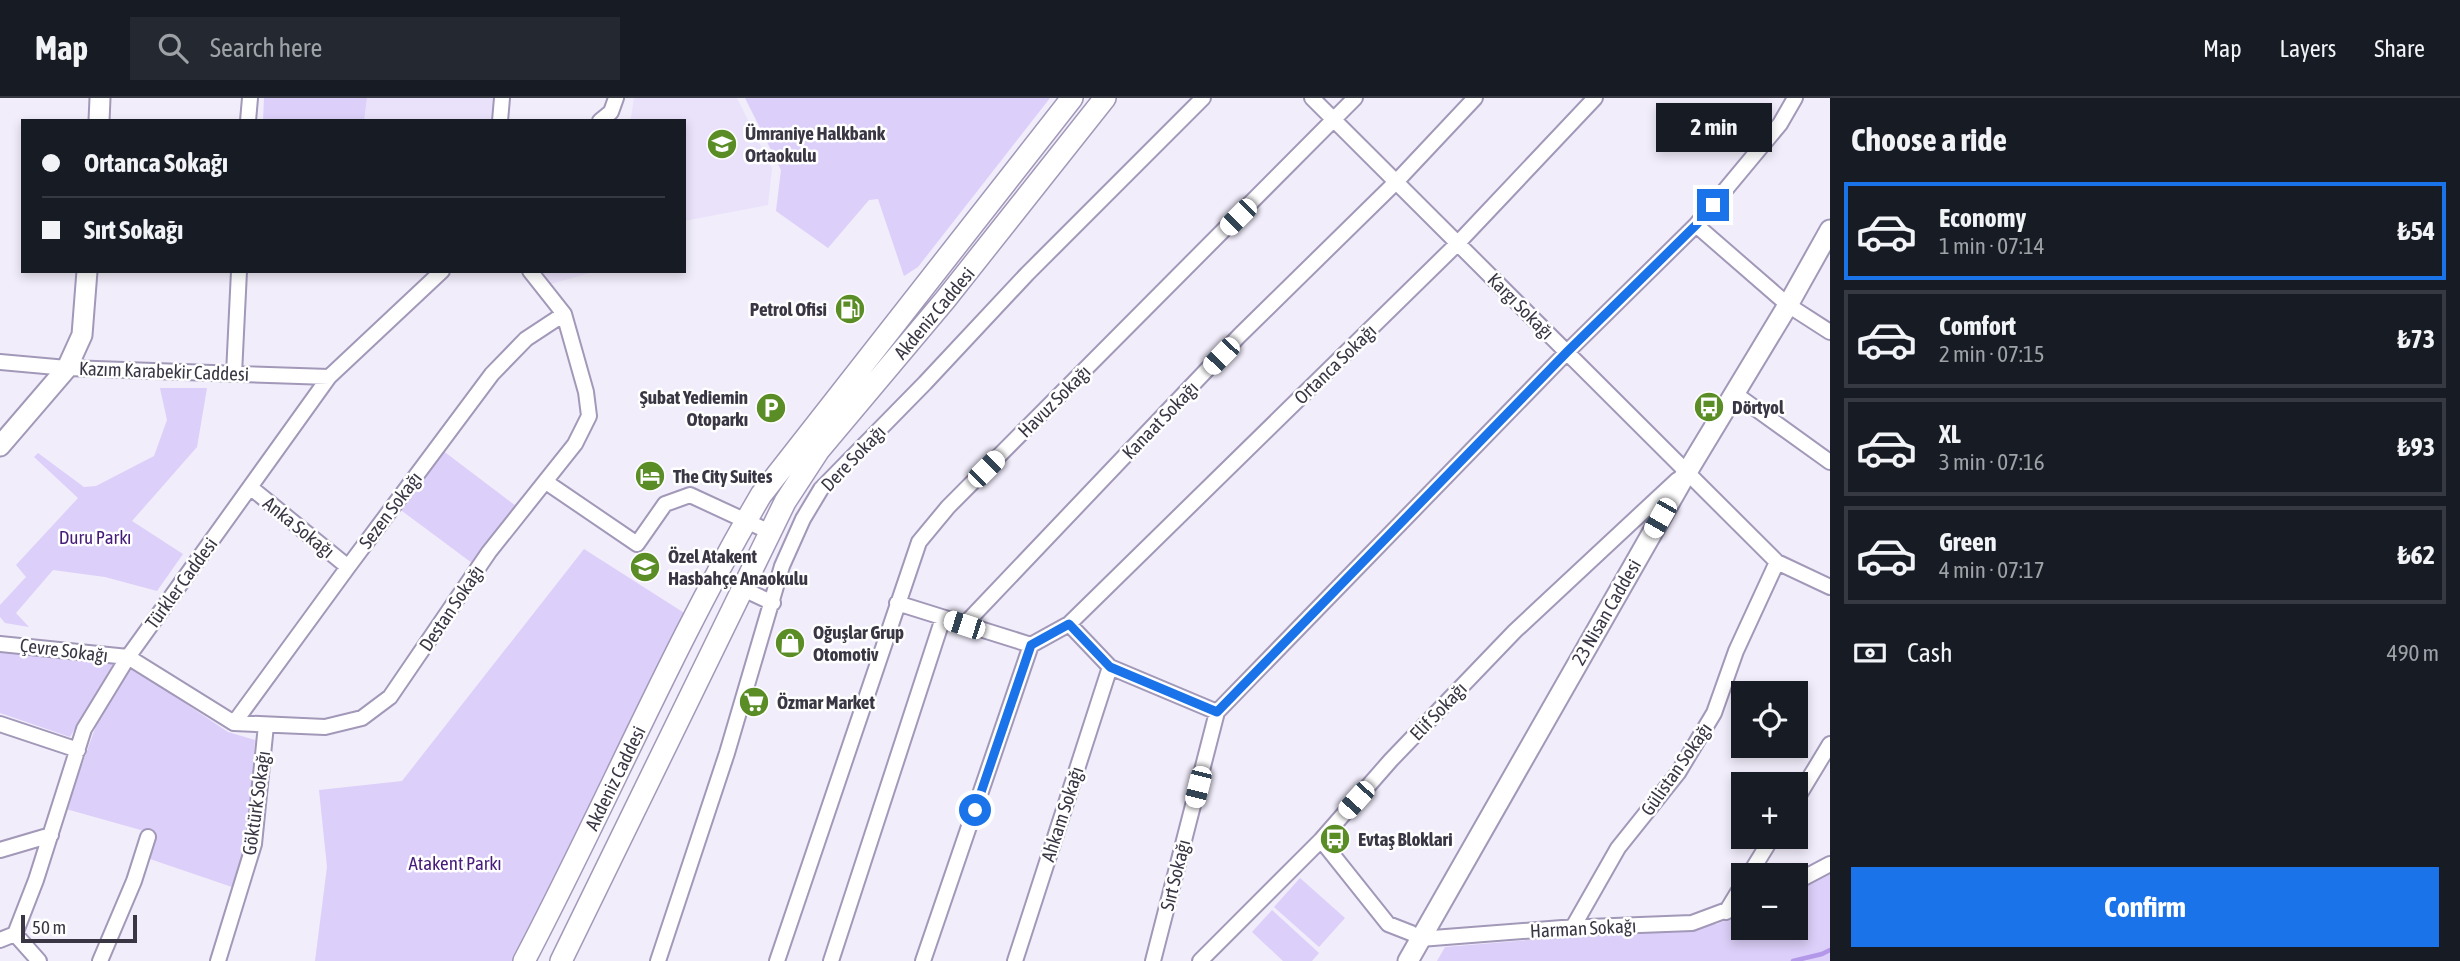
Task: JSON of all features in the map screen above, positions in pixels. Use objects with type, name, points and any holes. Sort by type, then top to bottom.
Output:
[{"type":"main road","name":"Akdeniz Caddesi","points":[[524,961],[724,558],[761,495],[1072,98]]},
{"type":"main road","name":"Akdeniz Caddesi","points":[[561,961],[785,502],[818,450],[946,300],[1105,98]]},
{"type":"street","points":[[99,119],[100,98]]},
{"type":"street","points":[[248,119],[250,98]]},
{"type":"street","points":[[500,119],[502,98]]},
{"type":"street","name":"Dere Sokağı","points":[[659,961],[727,753],[782,566],[803,519],[821,489],[1027,274],[1203,98]]},
{"type":"street","name":"Kargı Sokağı","points":[[1312,98],[1777,562],[1830,587]]},
{"type":"street","name":"Havuz Sokağı","points":[[777,961],[919,542],[948,508],[1355,98]]},
{"type":"street","name":"Kanaat Sokağı","points":[[964,625],[1239,336],[1396,182],[1475,98]]},
{"type":"street","name":"Ortanca Sokağı","points":[[1031,645],[1069,624],[1458,243],[1595,98]]},
{"type":"street","name":"Sırt Sokağı","points":[[1153,961],[1217,712],[1567,352],[1696,225],[1780,124],[1795,98]]},
{"type":"street","points":[[1696,225],[1788,304],[1830,332]]},
{"type":"street","name":"23 Nisan Caddesi","points":[[1408,961],[1687,472],[1830,230]]},
{"type":"street","points":[[0,446],[67,368],[82,335],[87,273]]},
{"type":"street","points":[[234,374],[239,273]]},
{"type":"street","name":"Türkler Caddesi","points":[[15,934],[51,835],[84,729],[128,657],[329,377],[440,273]]},
{"type":"street","name":"Destan Sokağı","points":[[128,657],[234,723],[325,727],[362,718],[390,697],[489,552],[575,444],[589,416],[586,392],[564,314],[532,273]]},
{"type":"street","name":"Sezen Sokağı","points":[[234,723],[492,374],[527,339],[564,314]]},
{"type":"street","name":"Kazım Karabekir Caddesi","points":[[0,362],[67,368],[329,377]]},
{"type":"street","points":[[1734,393],[1830,462]]},
{"type":"street","name":"Elif Sokağı","points":[[1200,961],[1321,839],[1391,760],[1515,631],[1687,472]]},
{"type":"street","points":[[547,482],[637,544],[665,504],[690,495],[770,532]]},
{"type":"street","name":"Anka Sokağı","points":[[250,487],[348,567]]},
{"type":"street","name":"Gülistan Sokağı","points":[[1573,927],[1618,848],[1678,773],[1714,713],[1736,652],[1777,562]]},
{"type":"street","points":[[743,589],[773,603]]},
{"type":"street","points":[[897,603],[1031,645],[923,961]]},
{"type":"street","points":[[831,961],[943,618]]},
{"type":"street","points":[[1069,624],[1110,667],[1217,712]]},
{"type":"street","name":"Çevre Sokağı","points":[[0,643],[128,657]]},
{"type":"street","name":"Ahkam Sokağı","points":[[1015,961],[1110,667]]},
{"type":"street","points":[[0,724],[78,750]]},
{"type":"street","name":"Göktürk Sokağı","points":[[218,961],[254,844],[266,725]]},
{"type":"street","points":[[1808,780],[1830,744]]},
{"type":"street","points":[[0,850],[51,835]]},
{"type":"street","points":[[100,961],[134,881],[148,837]]},
{"type":"street","points":[[1321,839],[1388,924],[1420,939]]},
{"type":"street","points":[[1808,876],[1830,864]]},
{"type":"street","points":[[1726,912],[1731,904]]},
{"type":"street","name":"Harman Sokağı","points":[[1420,939],[1573,927],[1692,923],[1731,910]]},
{"type":"street","points":[[0,940],[15,934],[39,961]]},
{"type":"shaded area","points":[[367,98],[494,98],[491,119],[364,119]]},
{"type":"shaded area","name":"Ümraniye Halkbank Ortaokulu","points":[[634,98],[737,98],[772,168],[768,205],[686,221],[686,119],[631,118]]},
{"type":"shaded area","points":[[538,273],[590,273],[547,285]]},
{"type":"green space","points":[[264,98],[367,98],[364,119],[263,119]]},
{"type":"green space","points":[[745,98],[1050,98],[918,267],[904,276],[878,199],[869,200],[828,248],[776,211],[781,170]]},
{"type":"green space","name":"Duru Parkı","points":[[160,388],[207,388],[197,447],[132,521],[183,554],[157,591],[105,577],[53,570],[16,613],[29,627],[5,623],[0,617],[0,605],[26,577],[16,565],[78,498],[34,457],[38,453],[84,487],[96,486],[154,456],[167,420]]},
{"type":"green space","points":[[442,450],[516,506],[472,563],[398,508]]},
{"type":"green space","name":"Atakent Parkı","points":[[584,549],[689,616],[516,961],[315,961],[327,867],[319,790],[402,781]]},
{"type":"green space","points":[[0,651],[115,661],[70,737],[0,713]]},
{"type":"green space","points":[[131,667],[228,732],[255,740],[246,849],[232,887],[150,859],[155,834],[66,809],[96,726]]},
{"type":"green space","points":[[1830,874],[1830,961],[1437,961],[1445,947],[1717,924],[1731,918],[1731,940],[1808,940],[1808,884]]},
{"type":"green space","points":[[1300,878],[1345,918],[1319,947],[1274,907]]},
{"type":"green space","points":[[1272,910],[1319,953],[1312,961],[1283,961],[1252,932]]},
{"type":"waterway","points":[[1793,961],[1830,950]]},
{"type":"place","name":"Ümraniye Halkbank Ortaokulu","points":[[722,144]]},
{"type":"place","name":"Petrol Ofisi","points":[[850,309]]},
{"type":"place","name":"Dörtyol","points":[[1709,407]]},
{"type":"place","name":"Şubat Yediemin Otoparkı","points":[[771,408]]},
{"type":"place","name":"The City Suites","points":[[650,476]]},
{"type":"place","name":"Özel Atakent Hasbahçe Anaokulu","points":[[645,567]]},
{"type":"place","name":"Oğuşlar Grup Otomotiv","points":[[790,643]]},
{"type":"place","name":"Özmar Market","points":[[754,702]]},
{"type":"place","name":"Evtaş Bloklari","points":[[1335,839]]},
{"type":"route","points":[[975,810],[1031,645],[1069,624],[1110,667],[1217,712],[1713,205]]}]
